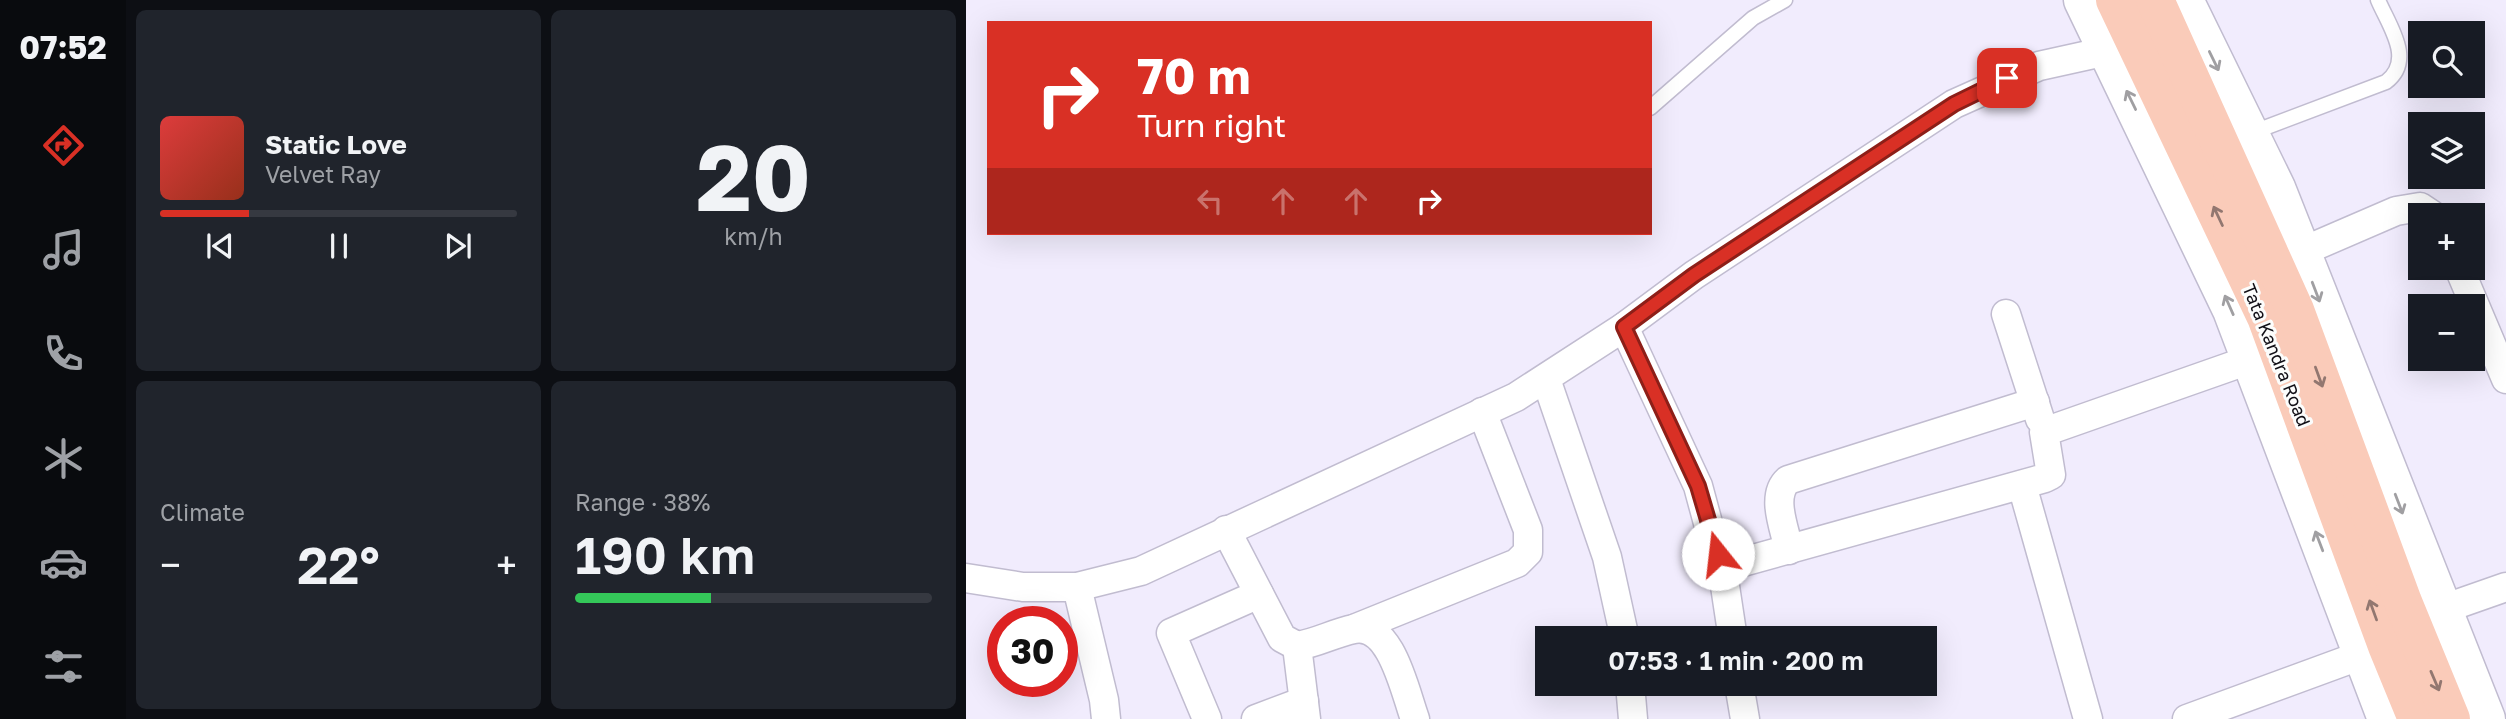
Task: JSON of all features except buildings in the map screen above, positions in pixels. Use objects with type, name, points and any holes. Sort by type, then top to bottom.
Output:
[{"type":"main road","name":"Tata Kandra Road","points":[[2115,0],[2266,317],[2264,355],[2345,573],[2403,633],[2451,719]]},
{"type":"main road","name":"Tata Kandra Road","points":[[2155,0],[2295,310],[2403,633],[2417,719]]},
{"type":"street","points":[[2044,432],[2264,355],[2232,310],[2084,0]]},
{"type":"street","points":[[2185,0],[2276,188],[2301,252],[2403,633],[2387,719]]},
{"type":"street","points":[[966,578],[1023,587],[1077,587],[1142,571],[1482,412],[1546,379],[1624,327],[1694,275],[1954,104],[2039,66],[2107,51]]},
{"type":"street","points":[[2301,252],[2408,208]]},
{"type":"street","points":[[2464,280],[2506,379]]},
{"type":"street","points":[[1721,568],[2051,475],[2052,467],[2044,432],[2006,314]]},
{"type":"street","points":[[1624,327],[1698,486],[1721,568],[1731,626]]},
{"type":"street","points":[[1546,379],[1607,557],[1622,626]]},
{"type":"street","points":[[1788,550],[1778,496],[1781,486],[1788,480],[2035,402]]},
{"type":"street","points":[[1226,530],[1282,638],[1297,646],[1356,628],[1517,564],[1528,552],[1528,530],[1482,412]]},
{"type":"street","points":[[2022,485],[2088,719]]},
{"type":"street","points":[[1077,587],[1104,700],[1106,719]]},
{"type":"street","points":[[2187,719],[2403,633],[2506,587]]},
{"type":"street","points":[[1207,719],[1171,633],[1259,594]]},
{"type":"street","points":[[1356,628],[1373,630],[1388,645],[1415,719]]},
{"type":"street","points":[[2403,633],[2486,719]]},
{"type":"street","points":[[1256,719],[1305,710],[1297,646]]},
{"type":"street","points":[[1631,696],[1633,719]]},
{"type":"street","points":[[1742,696],[1745,719]]},
{"type":"lane","points":[[1652,106],[1753,18],[1785,0]]},
{"type":"lane","points":[[2249,133],[2369,89],[2397,73],[2402,61],[2378,0]]},
{"type":"route","points":[[1718,554],[1698,486],[1624,327],[1694,275],[1954,104],[2007,78]]}]
